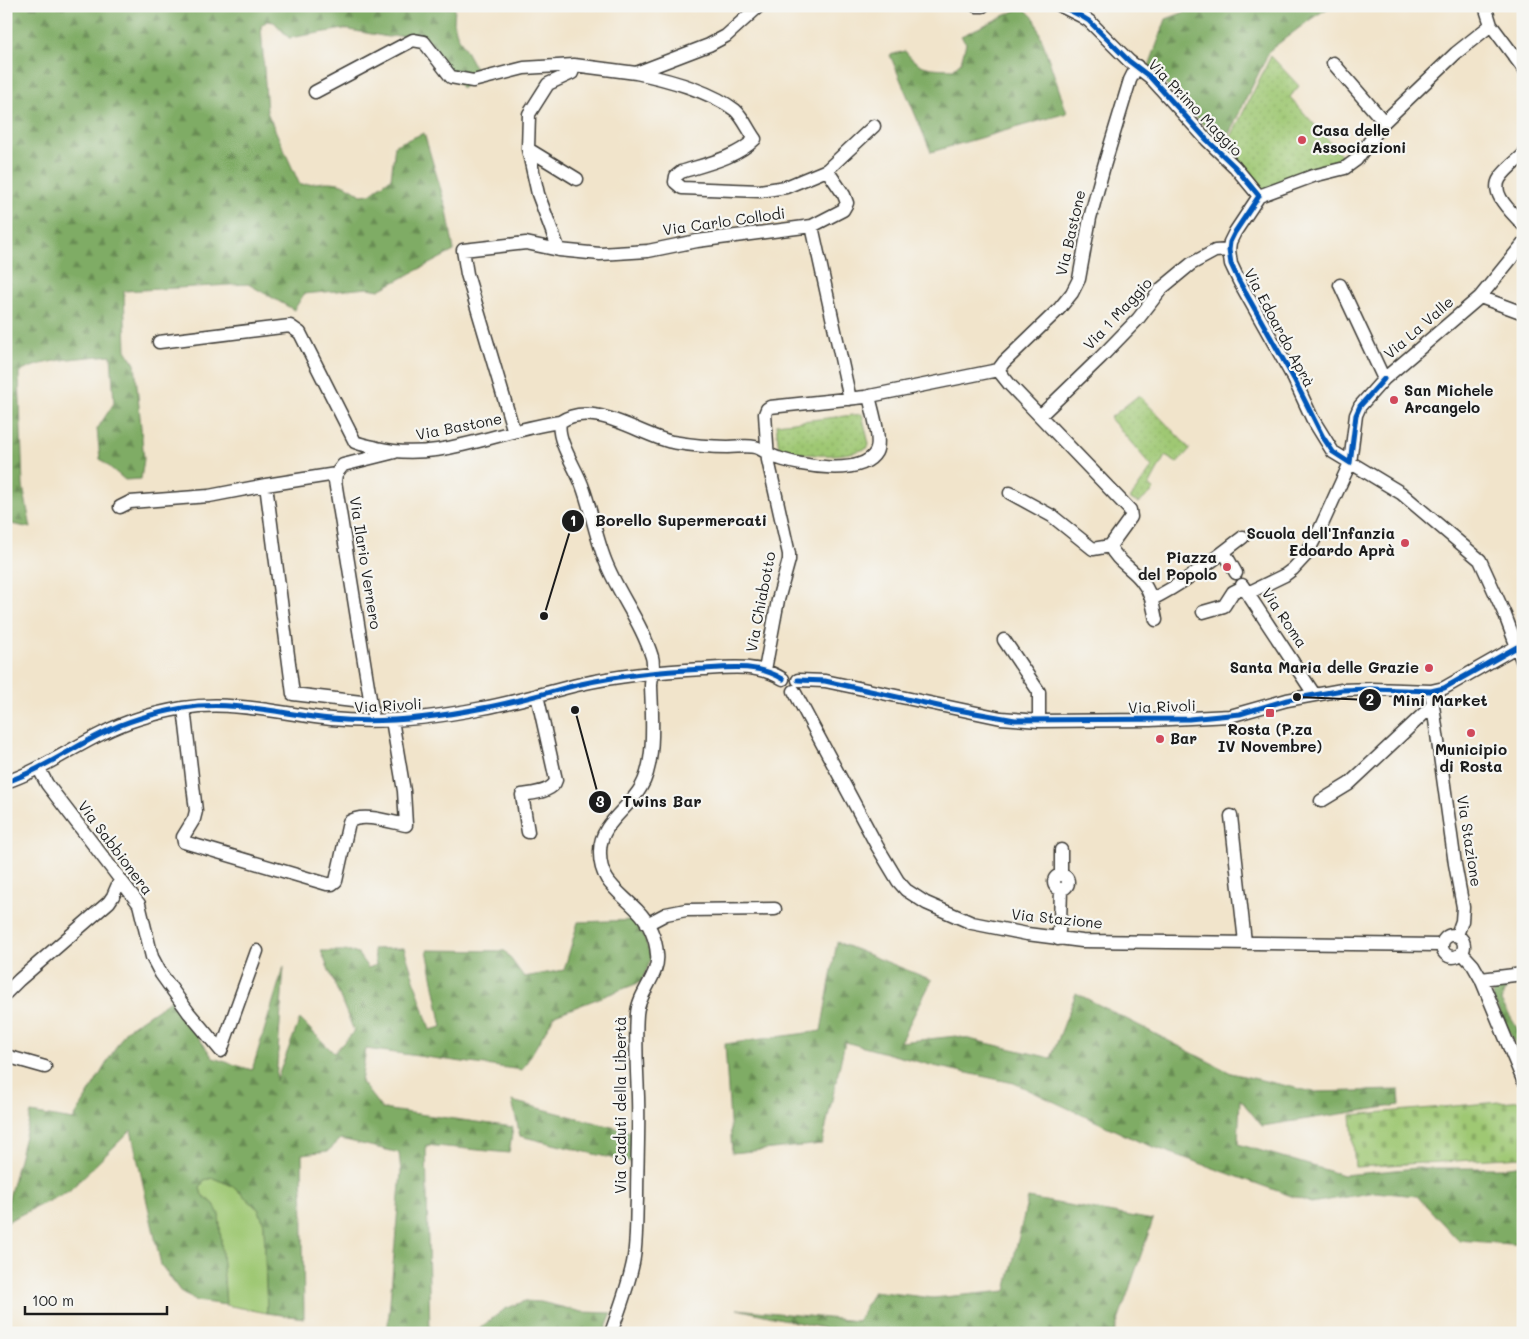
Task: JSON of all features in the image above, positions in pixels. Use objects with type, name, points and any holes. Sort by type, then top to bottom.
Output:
[{"type":"street","points":[[636,73],[709,45],[726,36],[759,6]]},
{"type":"street","points":[[976,6],[983,6]]},
{"type":"street","name":"Via Primo Maggio","points":[[1061,6],[1089,21],[1129,60],[1150,77],[1207,140],[1235,167],[1259,196]]},
{"type":"street","points":[[1486,6],[1491,25],[1523,68]]},
{"type":"street","points":[[1229,250],[1235,232],[1259,196],[1313,176],[1344,168],[1356,160],[1384,122],[1456,53],[1491,25]]},
{"type":"street","points":[[315,92],[413,40],[424,42],[451,77],[473,81],[524,68],[574,64],[664,79],[707,94],[736,111],[755,139],[748,146],[722,159],[681,172],[676,176],[675,182],[682,188],[760,191],[786,187],[827,170],[874,126]]},
{"type":"street","points":[[1332,63],[1384,122]]},
{"type":"street","points":[[559,250],[538,194],[528,149],[529,114],[548,84],[572,73],[574,64]]},
{"type":"street","name":"Via Bastone","points":[[998,370],[1060,309],[1072,293],[1079,279],[1090,218],[1130,80],[1137,66]]},
{"type":"street","points":[[528,149],[577,179]]},
{"type":"street","points":[[1523,154],[1500,178],[1497,184],[1498,192],[1502,199],[1523,225]]},
{"type":"street","name":"Via Carlo Collodi","points":[[514,432],[467,274],[464,250],[526,244],[559,250],[600,254],[635,252],[697,241],[812,226],[843,210],[847,203],[827,170]]},
{"type":"street","points":[[812,226],[850,399]]},
{"type":"street","name":"Via La Valle","points":[[1340,285],[1384,379],[1480,297],[1523,244]]},
{"type":"street","name":"Via 1 Maggio","points":[[1040,416],[1138,319],[1162,288],[1191,264],[1215,251],[1229,250]]},
{"type":"street","name":"Via Edoardo Aprà","points":[[1229,250],[1231,264],[1239,281],[1294,379],[1323,437],[1334,452],[1401,493],[1480,560],[1520,645],[1523,664]]},
{"type":"street","points":[[1480,297],[1523,313]]},
{"type":"street","name":"Via Bastone","points":[[159,342],[290,326],[300,333],[355,442],[395,452],[440,449],[560,422],[566,418],[578,416],[605,417],[670,441],[709,446],[758,447],[776,458],[790,462],[821,466],[846,466],[865,462],[871,458],[878,446],[869,396]]},
{"type":"street","points":[[767,453],[765,414],[770,407],[869,396],[998,370],[1010,386],[1130,510],[1131,517],[1111,548]]},
{"type":"street","points":[[1203,612],[1224,606],[1233,592],[1285,575],[1306,555],[1350,463],[1356,415],[1360,406],[1384,379]]},
{"type":"street","name":"Via Caduti della Libertà","points":[[560,422],[559,434],[582,483],[606,564],[628,603],[652,657],[653,729],[647,774],[637,794],[606,830],[600,846],[600,855],[608,881],[637,910],[647,924],[654,936],[658,957],[654,973],[637,1010],[638,1143],[634,1260],[611,1333]]},
{"type":"street","points":[[120,507],[130,502],[209,496],[336,474],[343,465],[351,462],[395,452]]},
{"type":"street","name":"Via Chiabotto","points":[[765,670],[778,600],[789,560],[767,453]]},
{"type":"street","name":"Via Ilario Vernero","points":[[336,474],[335,481],[373,721]]},
{"type":"street","name":"Via Rivoli","points":[[266,485],[293,694],[370,703]]},
{"type":"street","points":[[1010,493],[1052,516],[1093,549],[1111,548]]},
{"type":"street","points":[[1152,599],[1168,591],[1243,537]]},
{"type":"street","points":[[1111,548],[1141,580],[1152,599],[1156,620]]},
{"type":"street","points":[[1224,552],[1236,573]]},
{"type":"street","name":"Via Roma","points":[[1244,588],[1314,694]]},
{"type":"street","points":[[1004,640],[1039,692],[1039,721]]},
{"type":"street","name":"Via Rivoli","points":[[796,686],[824,681],[1001,718],[1039,721],[1150,720],[1230,716],[1314,694],[1342,690],[1431,691],[1452,685],[1520,645]]},
{"type":"street","name":"Via Rivoli","points":[[6,782],[39,769],[118,726],[152,714],[184,708],[242,707],[329,719],[373,721],[483,708],[582,684],[652,672],[725,668],[765,670],[782,678]]},
{"type":"street","name":"Via Stazione","points":[[782,678],[781,684],[783,689],[788,692],[796,686],[876,846],[898,881],[906,890],[926,903],[972,923],[1058,939],[1082,941],[1441,945]]},
{"type":"street","name":"Via Stazione","points":[[1431,691],[1463,907],[1462,920],[1457,935]]},
{"type":"street","points":[[528,832],[522,795],[551,788],[555,785],[556,780],[537,695]]},
{"type":"street","points":[[1321,801],[1355,778],[1433,705]]},
{"type":"street","name":"Via Rivoli","points":[[184,708],[196,811],[194,819],[183,837],[184,842],[327,884],[332,884],[336,881],[349,822],[355,818],[366,817],[406,825],[404,791],[392,720]]},
{"type":"street","name":"Via Sabbionera","points":[[39,769],[47,784],[139,904],[152,957],[161,974],[189,1013],[221,1051],[257,951]]},
{"type":"street","points":[[1231,816],[1245,942]]},
{"type":"street","points":[[1058,939],[1061,889],[1057,888],[1054,882],[1055,878],[1061,875],[1061,850]]},
{"type":"street","points":[[6,993],[18,980],[103,908],[114,896],[120,880]]},
{"type":"street","points":[[647,924],[666,914],[686,910],[775,909]]},
{"type":"street","points":[[1457,935],[1464,943],[1462,953],[1456,957],[1448,957],[1443,952],[1441,945],[1447,936],[1457,935]]},
{"type":"street","points":[[1462,953],[1473,965],[1481,979],[1523,1080]]},
{"type":"street","points":[[1481,979],[1523,974]]},
{"type":"street","points":[[6,1056],[45,1068]]},
{"type":"green space","points":[[6,6],[455,6],[454,24],[457,34],[478,73],[462,89],[427,39],[413,34],[388,37],[344,29],[289,38],[274,22],[267,21],[261,26],[267,112],[300,185],[332,182],[346,185],[361,195],[370,194],[391,178],[395,145],[424,133],[447,210],[454,251],[379,290],[368,288],[304,294],[294,310],[248,284],[124,291],[126,350],[135,364],[144,459],[141,479],[125,480],[100,459],[97,429],[114,403],[111,355],[50,362],[28,368],[19,373],[23,486],[31,528],[6,523]]},
{"type":"green space","points":[[1189,6],[1331,6],[1270,50],[1223,146],[1149,66],[1166,19],[1185,12]]},
{"type":"green space","points":[[1023,7],[1035,19],[1067,113],[931,152],[890,55],[905,51],[916,62],[926,67],[953,69],[961,62],[966,43],[961,36]]},
{"type":"green space","points":[[1271,56],[1299,86],[1290,97],[1346,160],[1264,194],[1225,149]]},
{"type":"green space","points":[[1139,395],[1190,449],[1177,463],[1165,456],[1149,486],[1154,490],[1139,503],[1130,499],[1152,467],[1110,418]]},
{"type":"green space","points":[[862,414],[869,444],[868,448],[834,455],[779,449],[776,424]]},
{"type":"green space","points":[[637,920],[652,958],[641,982],[555,1015],[522,1070],[366,1049],[361,1082],[382,1109],[513,1127],[509,1153],[426,1145],[430,1333],[385,1333],[388,1325],[401,1172],[399,1153],[341,1139],[328,1151],[302,1154],[304,1318],[267,1313],[264,1224],[259,1210],[233,1186],[213,1178],[204,1180],[200,1188],[202,1195],[214,1204],[219,1215],[226,1305],[197,1301],[180,1291],[161,1265],[131,1130],[69,1191],[6,1222],[6,1209],[31,1113],[73,1120],[126,1030],[172,999],[213,1058],[252,1070],[284,966],[276,1081],[300,1019],[334,1053],[354,1031],[321,951],[349,951],[358,954],[368,968],[376,965],[373,949],[404,948],[430,1030],[442,1027],[427,950],[505,951],[524,977],[564,970],[578,922]]},
{"type":"green space","points":[[837,942],[932,980],[900,1042],[956,1036],[1051,1058],[1076,993],[1231,1073],[1313,1092],[1399,1090],[1400,1105],[1262,1126],[1240,1099],[1238,1144],[1343,1175],[1417,1168],[1502,1168],[1523,1165],[1523,1245],[1458,1240],[1417,1196],[1376,1192],[1311,1203],[1140,1142],[1014,1083],[934,1066],[845,1042],[822,1144],[732,1153],[725,1044],[821,1031]]},
{"type":"green space","points":[[1512,977],[1501,1001],[1523,1038],[1523,1060],[1493,999],[1494,979]]},
{"type":"green space","points":[[1523,1100],[1523,1157],[1355,1167],[1351,1115]]},
{"type":"green space","points":[[512,1101],[635,1133],[631,1163],[520,1136]]},
{"type":"green space","points":[[213,1178],[233,1186],[259,1210],[264,1224],[267,1313],[226,1305],[219,1215],[214,1204],[202,1195],[200,1188],[204,1180]]},
{"type":"green space","points":[[1028,1198],[1153,1220],[1114,1333],[845,1333],[737,1309],[858,1321],[873,1291],[933,1298],[1006,1291]]},
{"type":"green space","points":[[525,1301],[541,1302],[582,1312],[612,1313],[604,1333],[473,1333],[505,1309]]},
{"type":"cycle path","points":[[1061,6],[1089,21],[1129,61],[1150,77],[1207,140],[1235,167],[1259,196],[1230,242],[1231,264],[1294,379],[1323,437],[1333,452],[1350,463],[1356,415],[1360,406],[1384,379]]},
{"type":"cycle path","points":[[798,680],[825,681],[947,708],[1015,720],[1189,719],[1240,714],[1287,700],[1342,690],[1431,691],[1444,688],[1517,647],[1523,663]]},
{"type":"cycle path","points":[[6,782],[31,772],[112,728],[152,715],[183,708],[202,706],[239,707],[331,719],[369,721],[464,712],[581,684],[658,672],[745,668],[764,671],[783,679]]},
{"type":"place","name":"Casa delle Associazioni","points":[[1302,140]]},
{"type":"place","name":"San Michele Arcangelo","points":[[1394,400]]},
{"type":"place","name":"Scuola dell'Infanzia Edoardo Aprà","points":[[1405,543]]},
{"type":"place","name":"Piazza del Popolo","points":[[1227,567]]},
{"type":"place","name":"Borello Supermercati","points":[[544,616]]},
{"type":"place","name":"Santa Maria delle Grazie","points":[[1429,668]]},
{"type":"place","name":"Mini Market","points":[[1297,697]]},
{"type":"place","name":"Twins Bar","points":[[575,710]]},
{"type":"place","name":"Rosta (P.za IV Novembre)","points":[[1270,713]]},
{"type":"place","name":"Municipio di Rosta","points":[[1471,733]]},
{"type":"place","name":"Bar","points":[[1160,739]]}]
